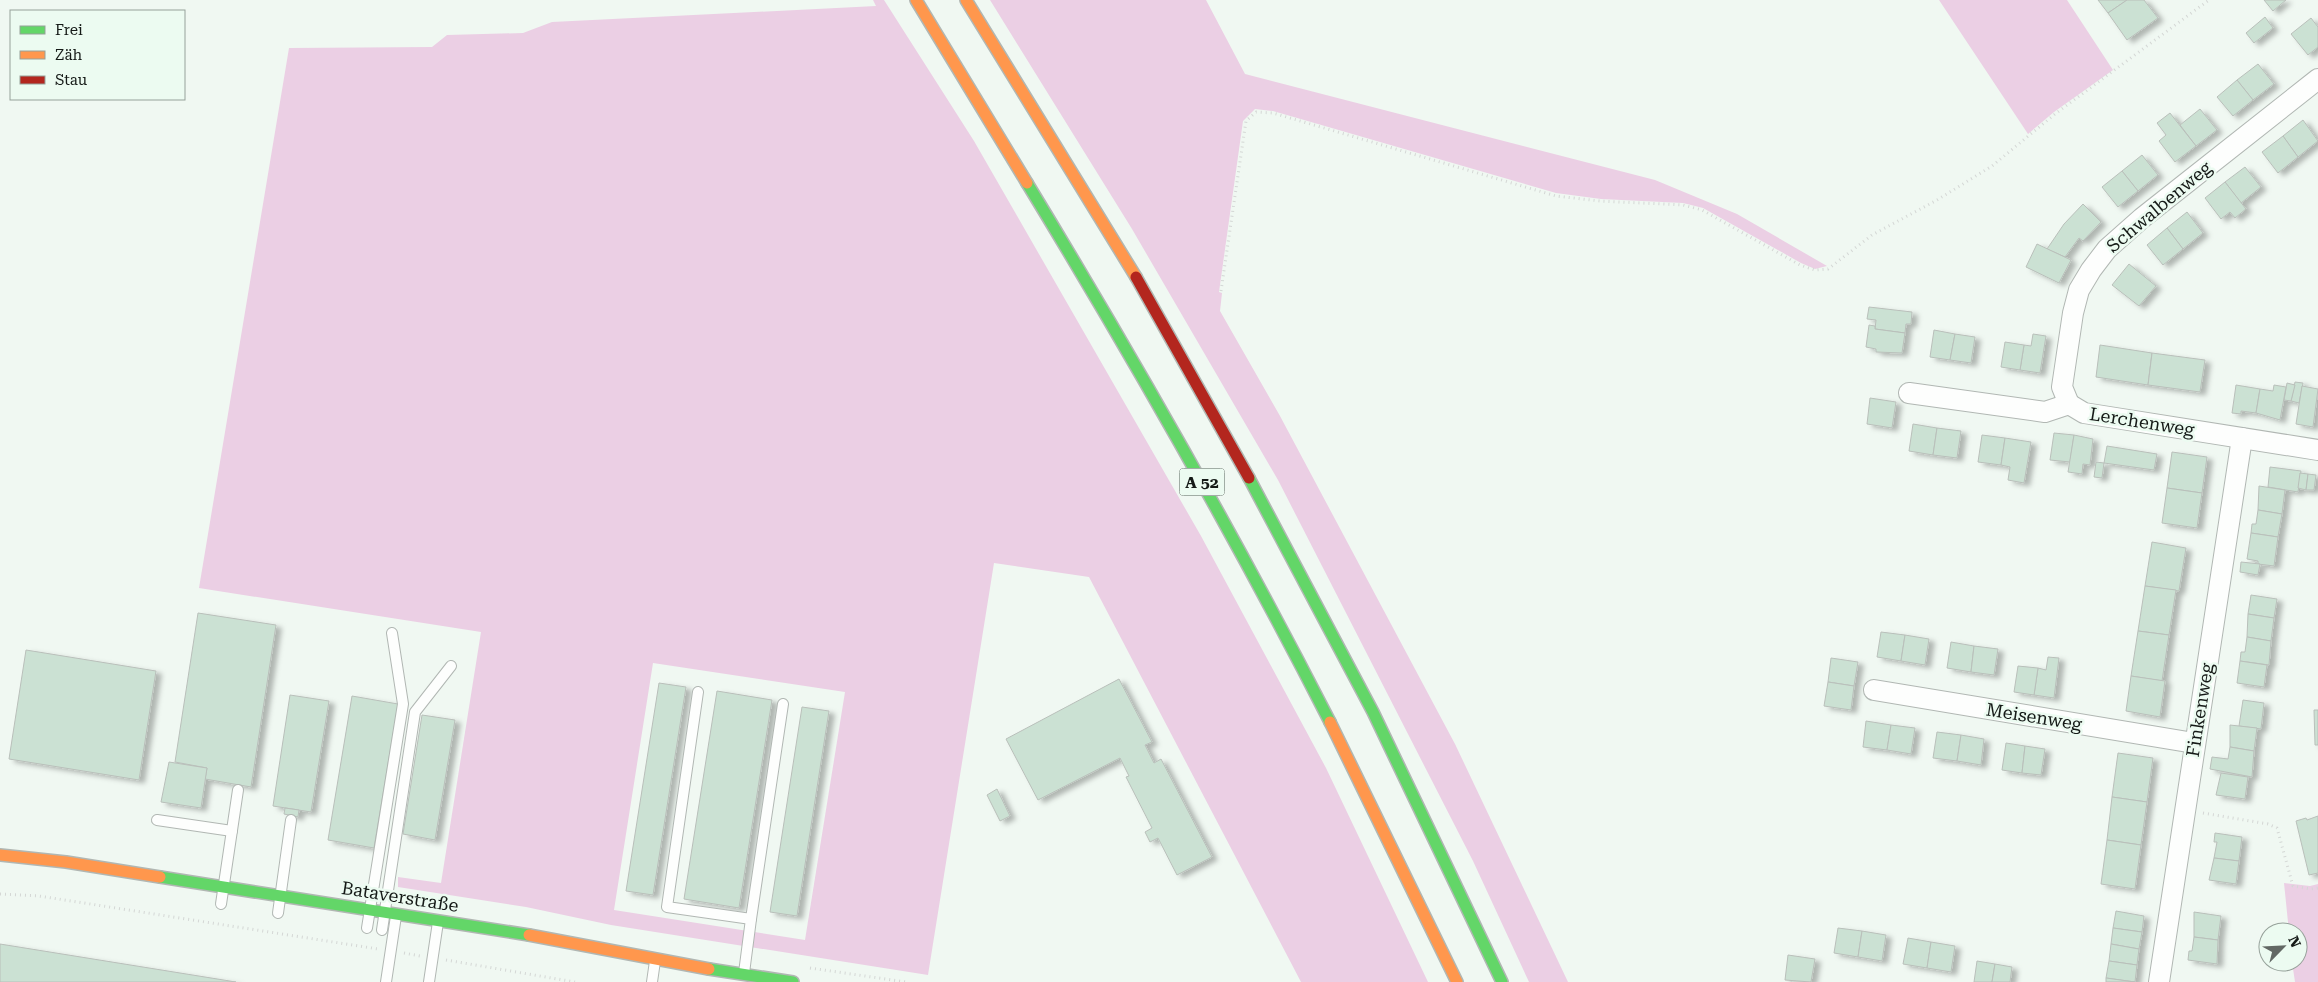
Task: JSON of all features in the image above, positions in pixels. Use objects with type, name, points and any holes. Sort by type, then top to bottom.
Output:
[{"type":"main road","name":"A 52","points":[[916,0],[1076,260],[1218,511],[1340,743],[1457,982]]},
{"type":"main road","name":"A 52","points":[[966,0],[1114,237],[1256,491],[1373,712],[1502,982]]},
{"type":"main road","name":"Bataverstraße","points":[[0,854],[66,862],[551,939],[656,960],[793,982]]},
{"type":"main road","name":"Bataverstraße","points":[[363,927],[392,932]]},
{"type":"street","name":"Schwalbenweg","points":[[2069,404],[2062,387],[2073,313],[2080,290],[2090,270],[2107,249],[2142,218],[2318,78]]},
{"type":"street","name":"Lerchenweg","points":[[1909,393],[2045,412],[2069,404],[2084,413],[2318,450]]},
{"type":"street","name":"Finkenweg","points":[[2159,982],[2242,438]]},
{"type":"street","name":"Meisenweg","points":[[1874,690],[2194,743]]},
{"type":"lane","points":[[363,927],[370,911],[403,704],[392,633]]},
{"type":"lane","points":[[392,932],[384,913],[416,712],[451,666]]},
{"type":"lane","points":[[698,692],[667,907],[751,919]]},
{"type":"lane","points":[[744,974],[783,704]]},
{"type":"lane","points":[[221,904],[238,790]]},
{"type":"lane","points":[[157,820],[232,831]]},
{"type":"lane","points":[[278,913],[291,820]]},
{"type":"lane","points":[[386,982],[396,915]]},
{"type":"lane","points":[[428,982],[438,921]]},
{"type":"lane","points":[[652,979],[656,960]]},
{"type":"path","points":[[1221,291],[1246,121],[1256,112],[1273,113],[1556,196],[1600,201],[1683,205],[1702,210],[1800,265],[1815,270],[1828,269],[1872,235],[1937,200],[1992,166],[2055,114],[2209,0]]},
{"type":"path","points":[[2184,810],[2268,824],[2277,828],[2294,886],[2311,889],[2318,888]]},
{"type":"path","points":[[0,894],[39,896],[575,982]]},
{"type":"shaded area","points":[[873,0],[884,0],[974,141],[1201,536],[1326,768],[1428,982],[1301,982],[1089,577],[994,563],[928,975],[611,925],[526,907],[398,887],[398,877],[441,883],[481,632],[199,588],[289,48],[432,47],[447,35],[523,33],[552,22],[876,6]],"holes":[[[653,663],[845,692],[805,940],[614,910]]]},
{"type":"shaded area","points":[[990,0],[1206,0],[1245,74],[1655,180],[1737,214],[1827,266],[1815,269],[1801,263],[1703,208],[1683,203],[1601,199],[1556,193],[1273,111],[1255,109],[1243,121],[1219,292],[1222,293],[1220,311],[1280,416],[1455,744],[1568,982],[1529,982],[1473,861],[1278,480],[1132,229]]},
{"type":"shaded area","points":[[1939,0],[2067,0],[2113,70],[2054,112],[2028,134]]},
{"type":"shaded area","points":[[2284,883],[2310,886],[2318,884],[2318,982],[2295,982],[2294,972],[2308,972],[2308,922],[2288,922]]},
{"type":"building","points":[[2098,0],[2127,0],[2108,13]]},
{"type":"building","points":[[2127,0],[2144,0],[2158,18],[2127,40],[2108,13]]},
{"type":"building","points":[[2264,0],[2286,0],[2273,11]]},
{"type":"building","points":[[2265,17],[2273,28],[2254,43],[2246,33]]},
{"type":"building","points":[[2311,18],[2318,27],[2318,47],[2308,55],[2291,34]]},
{"type":"building","points":[[2258,64],[2274,84],[2253,100],[2237,80]]},
{"type":"building","points":[[2237,80],[2253,100],[2233,116],[2217,97]]},
{"type":"building","points":[[2200,109],[2217,130],[2196,146],[2180,125]]},
{"type":"building","points":[[2170,113],[2196,146],[2175,162],[2159,141],[2166,135],[2157,123]]},
{"type":"building","points":[[2303,120],[2318,141],[2298,157],[2283,136]]},
{"type":"building","points":[[2283,136],[2298,157],[2278,173],[2262,152]]},
{"type":"building","points":[[2142,155],[2158,175],[2138,191],[2122,171]]},
{"type":"building","points":[[2245,167],[2261,187],[2241,203],[2225,182]]},
{"type":"building","points":[[2122,171],[2138,191],[2118,207],[2102,187]]},
{"type":"building","points":[[2225,182],[2246,209],[2235,218],[2230,212],[2221,219],[2205,198]]},
{"type":"building","points":[[2083,204],[2101,222],[2083,241],[2079,238],[2065,257],[2047,249],[2064,224]]},
{"type":"building","points":[[2187,212],[2203,233],[2183,249],[2167,228]]},
{"type":"building","points":[[2167,228],[2183,249],[2163,265],[2147,245]]},
{"type":"building","points":[[2037,244],[2071,260],[2059,283],[2026,267]]},
{"type":"building","points":[[2129,264],[2156,286],[2139,306],[2112,285]]},
{"type":"building","points":[[1869,307],[1912,312],[1911,324],[1906,324],[1905,333],[1875,329],[1876,320],[1867,319]]},
{"type":"building","points":[[1869,325],[1875,326],[1875,329],[1905,333],[1902,353],[1876,352],[1876,349],[1866,347]]},
{"type":"building","points":[[1934,330],[1955,334],[1950,360],[1930,357]]},
{"type":"building","points":[[1955,334],[1975,337],[1971,363],[1950,360]]},
{"type":"building","points":[[2033,334],[2046,336],[2040,373],[2020,370],[2024,345],[2031,346]]},
{"type":"building","points":[[2005,342],[2024,345],[2020,370],[2001,367]]},
{"type":"building","points":[[2100,345],[2152,353],[2148,385],[2096,377]]},
{"type":"building","points":[[2152,353],[2205,360],[2200,392],[2148,385]]},
{"type":"building","points":[[2295,382],[2303,383],[2299,403],[2291,401]]},
{"type":"building","points":[[2287,383],[2295,385],[2291,401],[2284,400]]},
{"type":"building","points":[[2236,385],[2260,389],[2256,413],[2241,411],[2241,414],[2232,413]]},
{"type":"building","points":[[2274,385],[2286,387],[2280,420],[2256,413],[2260,389],[2273,391]]},
{"type":"building","points":[[2302,386],[2318,389],[2313,427],[2296,424]]},
{"type":"building","points":[[1870,398],[1896,402],[1892,428],[1867,424]]},
{"type":"building","points":[[1913,424],[1937,428],[1933,455],[1909,451]]},
{"type":"building","points":[[1937,428],[1961,431],[1957,458],[1933,455]]},
{"type":"building","points":[[2054,433],[2074,435],[2070,462],[2050,460]]},
{"type":"building","points":[[1982,435],[2005,438],[2001,465],[1978,462]]},
{"type":"building","points":[[2074,435],[2093,439],[2090,465],[2083,464],[2082,474],[2068,472]]},
{"type":"building","points":[[2005,438],[2031,442],[2024,483],[2008,480],[2010,467],[2001,465]]},
{"type":"building","points":[[2107,446],[2157,454],[2154,470],[2104,463]]},
{"type":"building","points":[[2172,452],[2207,457],[2202,493],[2167,488]]},
{"type":"building","points":[[2096,462],[2104,463],[2102,478],[2094,477]]},
{"type":"building","points":[[2270,467],[2301,471],[2298,492],[2268,487]]},
{"type":"building","points":[[2300,473],[2308,474],[2306,490],[2298,488]]},
{"type":"building","points":[[2308,474],[2316,475],[2314,490],[2306,490]]},
{"type":"building","points":[[2259,486],[2285,490],[2282,514],[2258,510]]},
{"type":"building","points":[[2167,488],[2202,493],[2197,528],[2162,523]]},
{"type":"building","points":[[2258,510],[2282,514],[2278,537],[2251,533],[2252,524],[2256,524]]},
{"type":"building","points":[[2251,533],[2278,537],[2274,566],[2258,564],[2258,561],[2247,559]]},
{"type":"building","points":[[2152,542],[2186,548],[2179,591],[2145,586]]},
{"type":"building","points":[[2241,562],[2260,564],[2258,575],[2240,572]]},
{"type":"building","points":[[2145,586],[2176,590],[2169,635],[2138,631]]},
{"type":"building","points":[[2251,595],[2277,599],[2274,618],[2248,614]]},
{"type":"building","points":[[198,613],[276,625],[251,787],[205,779],[207,768],[175,762]]},
{"type":"building","points":[[2248,614],[2274,618],[2271,641],[2247,637]]},
{"type":"building","points":[[2138,631],[2169,635],[2162,681],[2131,676]]},
{"type":"building","points":[[1881,632],[1905,635],[1901,661],[1877,657]]},
{"type":"building","points":[[1905,635],[1929,639],[1925,665],[1901,661]]},
{"type":"building","points":[[2247,637],[2271,641],[2269,665],[2240,661],[2241,652],[2245,652]]},
{"type":"building","points":[[1951,642],[1974,646],[1971,672],[1947,668]]},
{"type":"building","points":[[1974,646],[1998,649],[1994,675],[1971,672]]},
{"type":"building","points":[[26,650],[156,671],[139,780],[9,759]]},
{"type":"building","points":[[2048,657],[2059,658],[2054,698],[2034,695],[2038,668],[2046,670]]},
{"type":"building","points":[[1831,658],[1858,662],[1854,686],[1828,682]]},
{"type":"building","points":[[2240,661],[2267,665],[2264,687],[2237,683]]},
{"type":"building","points":[[2018,666],[2038,668],[2034,695],[2014,692]]},
{"type":"building","points":[[2131,676],[2165,681],[2160,717],[2126,711]]},
{"type":"building","points":[[1119,679],[1152,742],[1145,745],[1154,763],[1161,759],[1212,857],[1177,875],[1158,838],[1150,842],[1145,832],[1152,828],[1126,777],[1129,776],[1120,758],[1038,800],[1006,739]]},
{"type":"building","points":[[1828,682],[1854,686],[1851,710],[1824,706]]},
{"type":"building","points":[[659,683],[686,687],[653,895],[626,891]]},
{"type":"building","points":[[717,691],[772,700],[739,908],[684,899]]},
{"type":"building","points":[[290,695],[329,701],[311,812],[273,806]]},
{"type":"building","points":[[352,696],[398,704],[374,848],[328,840]]},
{"type":"building","points":[[2243,700],[2264,703],[2261,729],[2239,726]]},
{"type":"building","points":[[802,707],[829,711],[797,916],[770,912]]},
{"type":"building","points":[[2314,710],[2318,710],[2318,745],[2315,745]]},
{"type":"building","points":[[422,715],[455,720],[435,840],[403,834]]},
{"type":"building","points":[[1866,721],[1891,725],[1887,750],[1863,747]]},
{"type":"building","points":[[1891,725],[1915,728],[1911,754],[1887,750]]},
{"type":"building","points":[[2230,725],[2257,728],[2254,751],[2230,747]]},
{"type":"building","points":[[1937,732],[1961,735],[1957,761],[1933,758]]},
{"type":"building","points":[[1961,735],[1984,739],[1981,765],[1957,761]]},
{"type":"building","points":[[2006,743],[2025,746],[2022,773],[2002,770]]},
{"type":"building","points":[[2025,746],[2045,749],[2041,775],[2022,773]]},
{"type":"building","points":[[2230,747],[2254,751],[2252,777],[2210,769],[2212,757],[2228,759]]},
{"type":"building","points":[[2118,753],[2153,758],[2147,802],[2112,797]]},
{"type":"building","points":[[169,762],[207,768],[201,808],[161,802]]},
{"type":"building","points":[[2221,773],[2248,777],[2245,799],[2216,795]]},
{"type":"building","points":[[997,789],[1010,816],[1000,821],[987,795]]},
{"type":"building","points":[[2112,797],[2147,802],[2141,845],[2107,840]]},
{"type":"building","points":[[285,808],[299,810],[298,817],[284,814]]},
{"type":"building","points":[[2318,816],[2318,873],[2309,875],[2296,821]]},
{"type":"building","points":[[2215,833],[2242,837],[2239,861],[2214,858],[2217,842],[2214,842]]},
{"type":"building","points":[[2107,840],[2141,845],[2135,889],[2101,884]]},
{"type":"building","points":[[2214,858],[2239,861],[2236,884],[2209,880]]},
{"type":"building","points":[[2116,911],[2144,916],[2142,932],[2113,928]]},
{"type":"building","points":[[2194,912],[2221,916],[2218,940],[2194,937]]},
{"type":"building","points":[[1838,928],[1862,931],[1858,957],[1834,953]]},
{"type":"building","points":[[2113,928],[2142,932],[2139,949],[2111,944]]},
{"type":"building","points":[[1862,931],[1886,935],[1882,961],[1858,957]]},
{"type":"building","points":[[2194,937],[2218,940],[2217,964],[2188,960],[2189,951],[2192,951]]},
{"type":"building","points":[[1908,938],[1931,942],[1927,968],[1903,964]]},
{"type":"building","points":[[1931,942],[1955,946],[1951,972],[1927,968]]},
{"type":"building","points":[[0,944],[236,982],[0,982]]},
{"type":"building","points":[[2111,944],[2139,949],[2137,965],[2109,961]]},
{"type":"building","points":[[1788,955],[1815,959],[1811,982],[1785,980]]},
{"type":"building","points":[[1977,961],[1995,964],[1992,982],[1974,982]]},
{"type":"building","points":[[2109,961],[2137,965],[2135,982],[2106,978]]},
{"type":"building","points":[[1995,964],[2012,967],[2010,982],[1992,982]]},
{"type":"building","points":[[2106,978],[2135,982],[2106,982]]},
{"type":"traffic: fast","points":[[1027,183],[1183,449],[1258,585],[1330,722]]},
{"type":"traffic: fast","points":[[1249,478],[1373,712],[1502,982]]},
{"type":"traffic: fast","points":[[160,877],[529,935]]},
{"type":"traffic: fast","points":[[709,969],[793,982]]},
{"type":"traffic: slow","points":[[916,0],[1027,183]]},
{"type":"traffic: slow","points":[[966,0],[1136,277]]},
{"type":"traffic: slow","points":[[1330,722],[1457,982]]},
{"type":"traffic: slow","points":[[0,855],[66,862],[160,877]]},
{"type":"traffic: slow","points":[[529,935],[709,969]]},
{"type":"traffic: jam","points":[[1136,277],[1249,478]]}]
